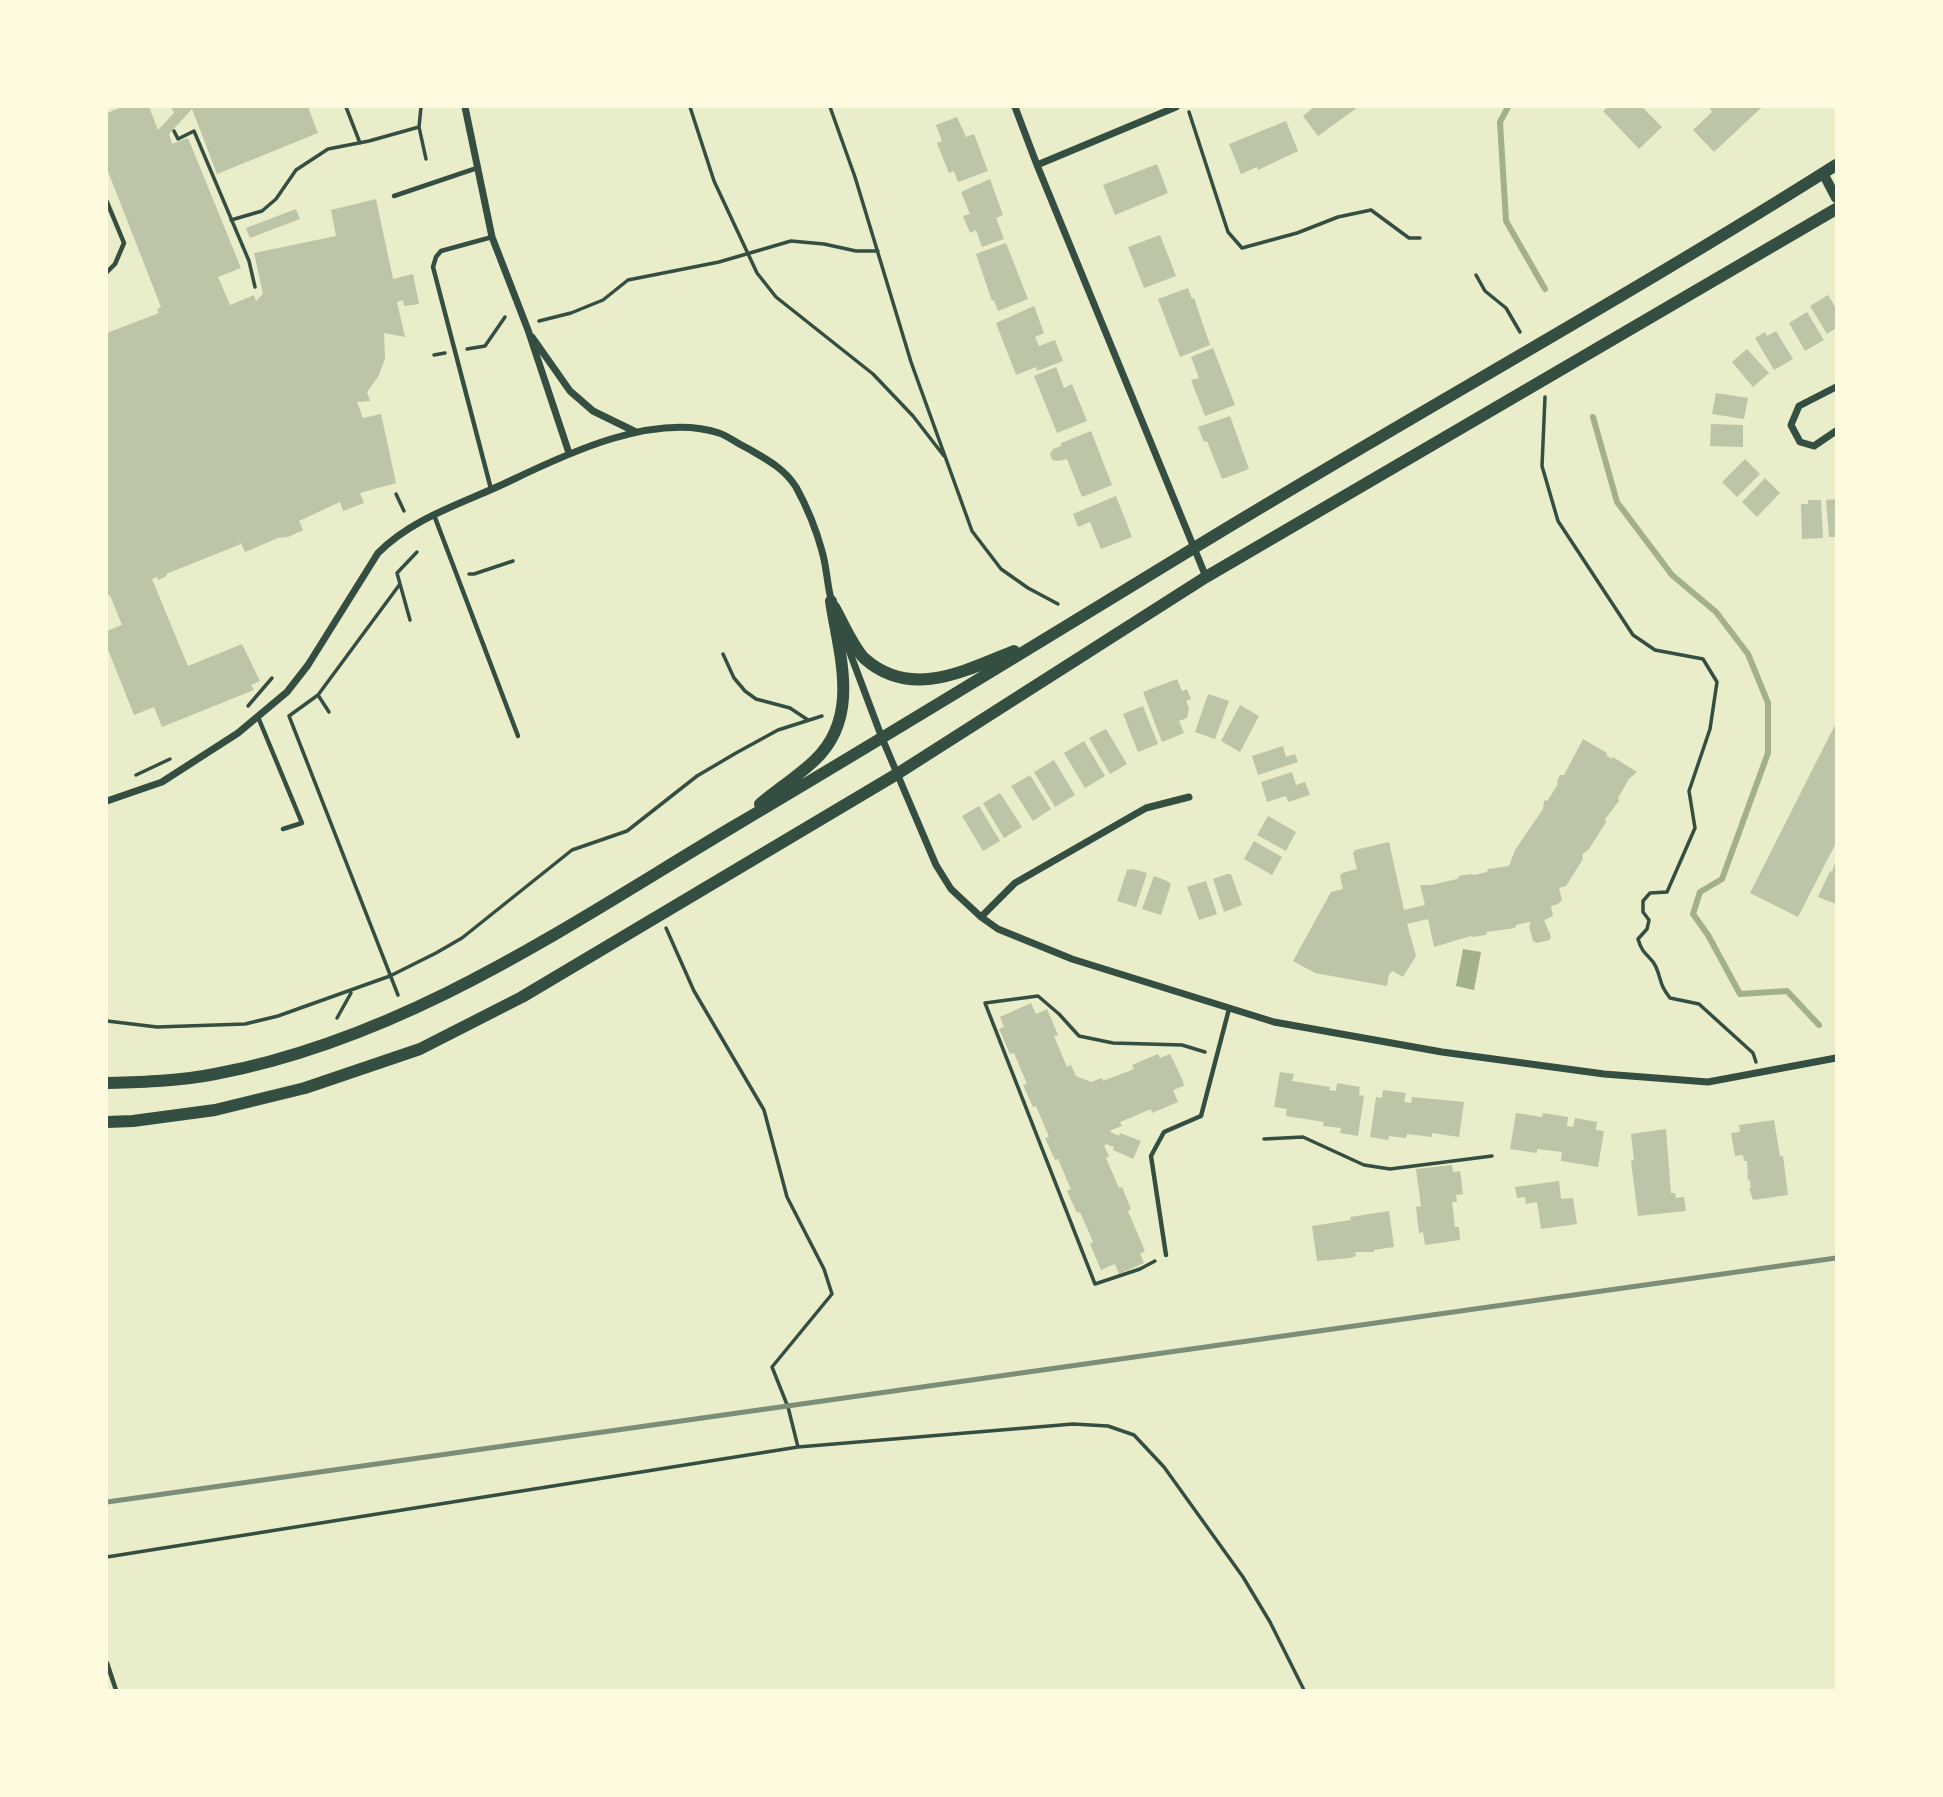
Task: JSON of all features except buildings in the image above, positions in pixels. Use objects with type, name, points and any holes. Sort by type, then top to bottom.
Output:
[{"type":"main road","points":[[107,1083],[176,1080],[246,1068],[319,1046],[405,1012],[473,981],[527,952],[1193,549],[1836,165]]},
{"type":"main road","points":[[107,1122],[174,1116],[256,1101],[306,1088],[420,1049],[522,998],[897,774],[1206,577],[1836,209]]},
{"type":"main road","points":[[831,601],[863,658],[881,669],[914,680],[953,676],[1050,637]]},
{"type":"main road","points":[[724,832],[816,759],[832,738],[844,709],[845,691],[831,601]]},
{"type":"street","points":[[465,107],[492,237],[528,330],[569,453]]},
{"type":"street","points":[[1015,107],[1206,577]]},
{"type":"street","points":[[1037,165],[1177,107]]},
{"type":"street","points":[[1824,173],[1836,198]]},
{"type":"street","points":[[528,330],[570,391],[593,411],[636,432]]},
{"type":"street","points":[[1836,387],[1799,406],[1791,425],[1800,442],[1814,446],[1836,431]]},
{"type":"street","points":[[107,801],[162,782],[238,733],[287,692],[308,665],[377,553],[392,539],[434,514],[569,453],[636,432],[681,428],[719,433],[775,463],[794,485],[810,514],[822,552],[831,601],[882,738],[936,865],[951,889],[998,929],[1072,959],[1274,1022],[1442,1052],[1604,1074],[1708,1082],[1836,1058]]},
{"type":"street","points":[[981,917],[1015,883],[1038,869],[1146,808],[1188,797]]},
{"type":"lane","points":[[394,197],[477,168]]},
{"type":"lane","points":[[107,202],[124,243],[115,264],[107,272]]},
{"type":"lane","points":[[492,237],[441,251],[433,267],[492,490]]},
{"type":"lane","points":[[434,514],[518,736]]},
{"type":"lane","points":[[257,716],[302,823],[283,830]]},
{"type":"lane","points":[[1166,1255],[1151,1156],[1164,1132],[1201,1116],[1229,1008]]},
{"type":"lane","points":[[107,1663],[116,1690]]},
{"type":"path","points":[[346,107],[360,143]]},
{"type":"path","points":[[421,107],[419,127],[426,159]]},
{"type":"path","points":[[690,107],[714,181],[757,273],[776,297],[873,374],[913,416],[947,460]]},
{"type":"path","points":[[830,107],[855,177],[911,362],[972,531],[1001,569],[1058,604]]},
{"type":"path","points":[[1187,107],[1228,232],[1242,248],[1371,209],[1409,238],[1420,238]]},
{"type":"path","points":[[231,220],[262,211],[276,199],[296,170],[328,149],[419,127]]},
{"type":"path","points":[[174,131],[177,139],[194,131],[249,261],[255,286]]},
{"type":"path","points":[[539,321],[571,313],[603,300],[628,280],[719,262],[790,241],[824,244],[856,251],[878,251]]},
{"type":"path","points":[[1476,275],[1485,291],[1506,308],[1520,332]]},
{"type":"path","points":[[434,355],[485,346],[505,317]]},
{"type":"path","points":[[1543,381],[1545,409],[1542,466],[1558,521],[1633,635],[1655,650],[1703,659],[1717,682],[1710,729],[1689,791],[1695,828],[1667,892],[1650,893],[1643,901],[1643,912],[1649,919],[1647,929],[1638,939],[1642,952],[1656,964],[1660,986],[1670,998],[1699,1004],[1754,1053],[1759,1072]]},
{"type":"path","points":[[396,494],[404,510]]},
{"type":"path","points":[[410,620],[397,573],[417,552]]},
{"type":"path","points":[[455,572],[474,574],[513,561]]},
{"type":"path","points":[[398,995],[289,716],[317,695],[400,583]]},
{"type":"path","points":[[723,654],[734,678],[745,691],[761,701],[790,708],[808,720]]},
{"type":"path","points":[[240,713],[272,678]]},
{"type":"path","points":[[317,695],[329,712]]},
{"type":"path","points":[[107,1021],[156,1027],[246,1024],[352,991],[390,975],[462,937],[572,850],[627,831],[697,776],[778,730],[822,716]]},
{"type":"path","points":[[127,779],[179,754]]},
{"type":"path","points":[[660,917],[694,990],[764,1110],[787,1197],[824,1269],[832,1294],[772,1367],[788,1407],[798,1447]]},
{"type":"path","points":[[337,1018],[352,991]]},
{"type":"path","points":[[1166,1255],[1140,1269],[1094,1284],[985,1003],[1038,996],[1079,1036],[1113,1043],[1182,1045],[1217,1056]]},
{"type":"path","points":[[1264,1139],[1303,1137],[1364,1165],[1390,1169],[1492,1156]]},
{"type":"path","points":[[107,1557],[798,1447],[1073,1424],[1108,1426],[1134,1435],[1164,1467],[1243,1577],[1270,1622],[1304,1690]]},
{"type":"shaded area","points":[[1463,949],[1481,952],[1474,990],[1456,986]]},
{"type":"waterway","points":[[1508,107],[1500,122],[1506,221],[1545,289]]},
{"type":"waterway","points":[[1593,417],[1617,502],[1672,575],[1716,612],[1748,654],[1768,703],[1768,753],[1722,879],[1700,892],[1693,914],[1708,935],[1740,994],[1787,991],[1819,1025]]},
{"type":"railway","points":[[107,1502],[1836,1258]]}]
